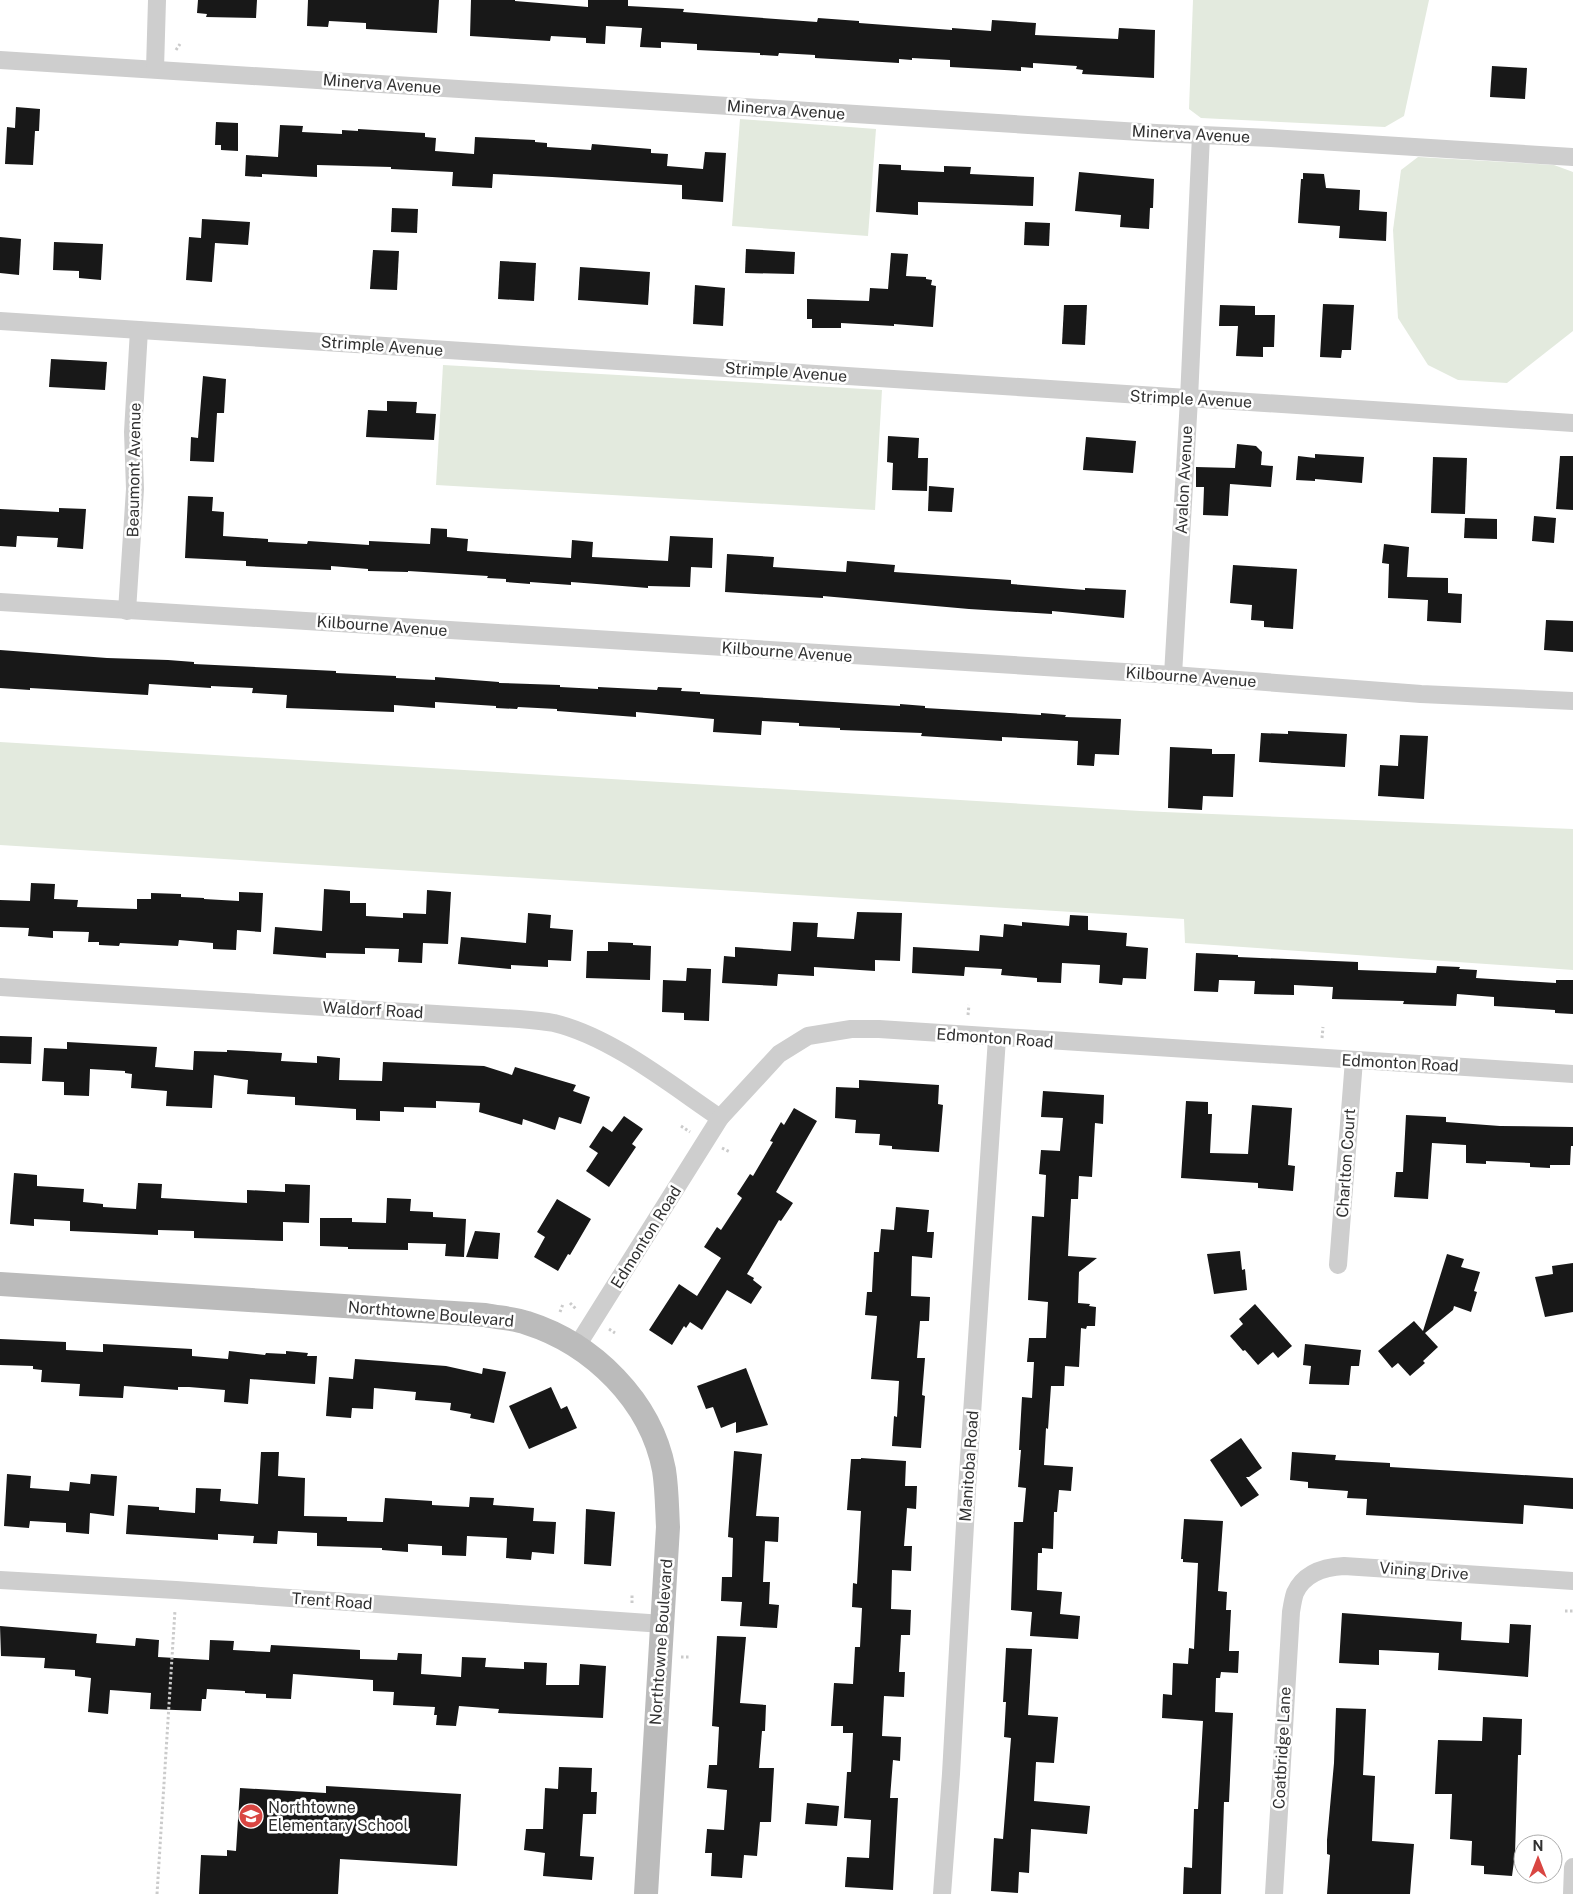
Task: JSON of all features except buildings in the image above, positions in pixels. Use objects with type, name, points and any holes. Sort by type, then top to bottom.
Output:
[{"type":"street","points":[[155,69],[158,0]]},
{"type":"street","name":"Minerva Avenue","points":[[0,60],[1573,157]]},
{"type":"street","name":"Avalon Avenue","points":[[1173,675],[1189,399],[1201,135]]},
{"type":"street","name":"Strimple Avenue","points":[[0,321],[1573,423]]},
{"type":"street","name":"Beaumont Avenue","points":[[127,611],[135,489],[133,432],[139,330]]},
{"type":"street","name":"Kilbourne Avenue","points":[[0,602],[1173,675],[1421,694],[1573,701]]},
{"type":"street","name":"Waldorf Road","points":[[0,987],[519,1018],[555,1024],[622,1052],[720,1118]]},
{"type":"street","name":"Edmonton Road","points":[[577,1346],[720,1118],[779,1054],[808,1036],[851,1029],[1573,1074]]},
{"type":"street","name":"Manitoba Road","points":[[942,1894],[997,1038]]},
{"type":"street","name":"Charlton Court","points":[[1338,1265],[1354,1060]]},
{"type":"street","name":"Northtowne Boulevard","points":[[0,1284],[486,1315],[526,1322],[577,1346],[601,1364],[622,1384],[652,1431],[664,1470],[668,1527],[646,1894]]},
{"type":"street","name":"Vining Drive","points":[[1293,1602],[1295,1592],[1308,1576],[1325,1567],[1344,1566],[1573,1580]]},
{"type":"street","name":"Trent Road","points":[[0,1580],[176,1590],[663,1624]]},
{"type":"street","name":"Coatbridge Lane","points":[[1274,1894],[1290,1612],[1293,1602]]},
{"type":"street","points":[[1572,1894],[1573,1867]]},
{"type":"path","points":[[176,51],[180,44]]},
{"type":"path","points":[[968,1015],[969,1005]]},
{"type":"path","points":[[1322,1038],[1323,1027]]},
{"type":"path","points":[[681,1126],[691,1132]]},
{"type":"path","points":[[570,1303],[577,1310]]},
{"type":"path","points":[[632,1595],[632,1604]]},
{"type":"path","points":[[157,1894],[175,1610]]},
{"type":"path","points":[[1565,1611],[1573,1612]]},
{"type":"shaded area","points":[[1193,0],[1429,0],[1404,116],[1385,127],[1201,118],[1189,109]]},
{"type":"shaded area","points":[[740,119],[876,129],[868,236],[732,226]]},
{"type":"shaded area","points":[[1418,157],[1554,165],[1573,172],[1573,331],[1507,383],[1458,380],[1428,365],[1398,318],[1393,230],[1401,170]]},
{"type":"shaded area","points":[[443,365],[882,390],[875,510],[436,485]]},
{"type":"shaded area","points":[[0,742],[1140,811],[1573,829],[1573,970],[1185,943],[1184,919],[0,845]]},
{"type":"place","name":"Northtowne Elementary School","points":[[251,1816]]}]
